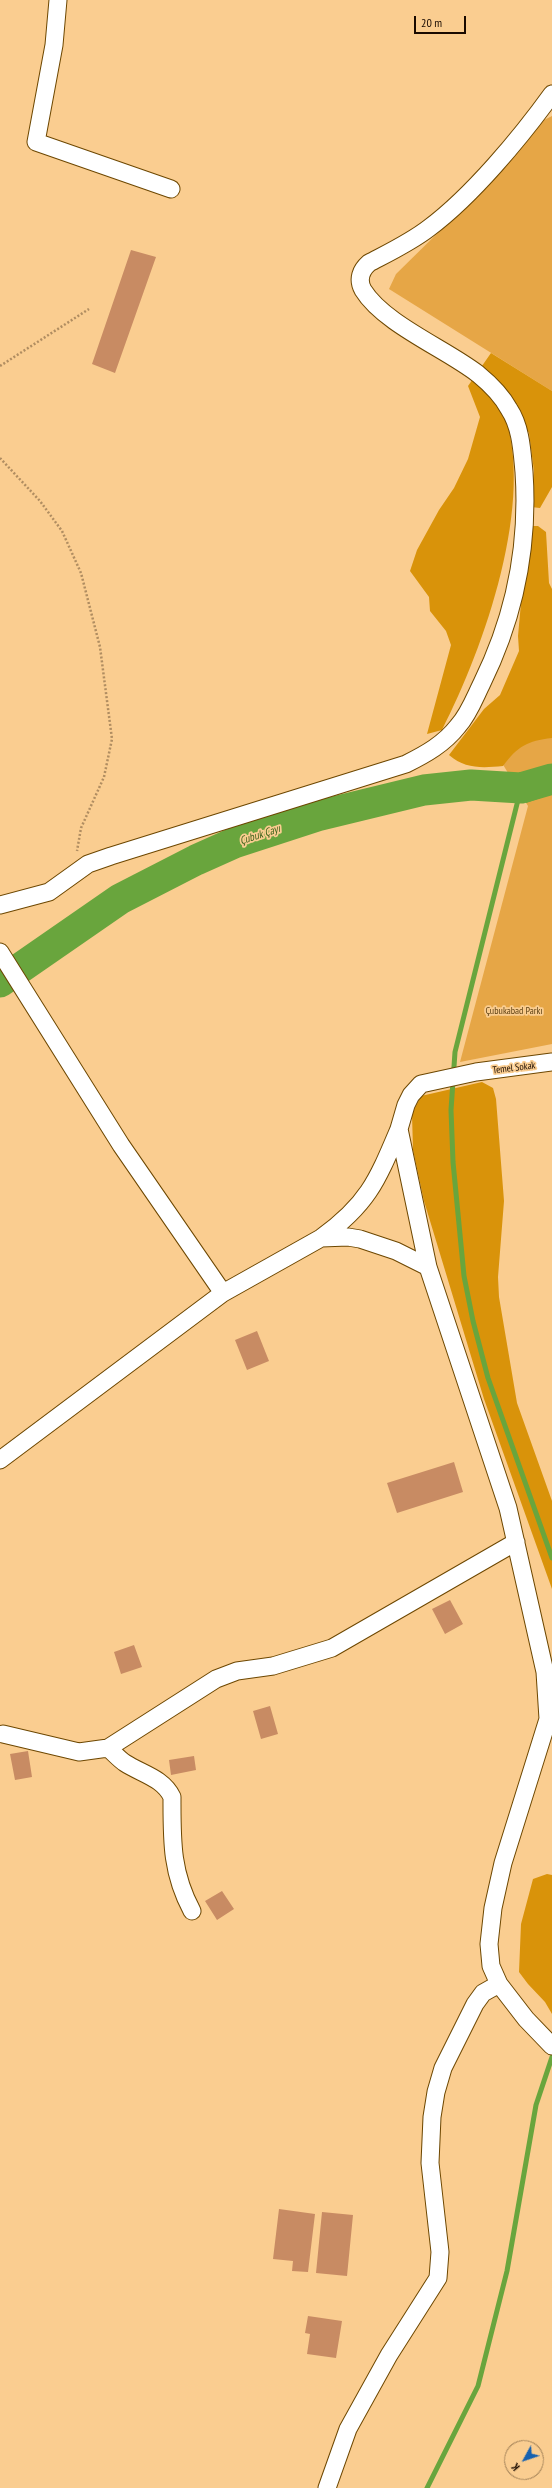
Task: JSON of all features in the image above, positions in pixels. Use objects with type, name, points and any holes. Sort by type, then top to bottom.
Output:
[{"type":"street","points":[[58,0],[54,44],[36,142],[171,189]]},
{"type":"street","points":[[0,905],[49,892],[73,873],[88,864],[111,856],[406,764],[437,747],[460,725],[495,658],[512,610],[519,580],[526,498],[522,454],[517,425],[502,399],[479,375],[382,310],[362,288],[360,277],[362,268],[418,236],[453,209],[547,100]]},
{"type":"street","points":[[1,955],[121,1145],[223,1292]]},
{"type":"street","name":"Temel Sokak","points":[[400,1129],[408,1100],[421,1084],[476,1072],[552,1062]]},
{"type":"street","points":[[0,1460],[223,1292],[321,1238],[346,1220],[368,1196],[400,1129]]},
{"type":"street","points":[[400,1129],[428,1266],[508,1508],[545,1672],[548,1719],[523,1794],[492,1908],[489,1944],[491,1966],[499,1984],[548,2043]]},
{"type":"street","points":[[321,1238],[348,1237],[360,1239],[396,1250],[428,1266]]},
{"type":"street","points":[[3,1734],[79,1752],[108,1748],[216,1679],[237,1671],[273,1666],[332,1648],[516,1542]]},
{"type":"street","points":[[108,1748],[125,1762],[162,1783],[169,1791],[172,1797],[173,1857],[180,1885],[192,1910]]},
{"type":"street","points":[[327,2488],[348,2429],[389,2355],[438,2278],[440,2252],[430,2163],[432,2118],[436,2092],[442,2068],[474,2004],[483,1993],[499,1984]]},
{"type":"path","points":[[0,366],[89,309]]},
{"type":"path","points":[[0,458],[40,501],[62,531],[81,573],[100,647],[112,739],[104,777],[81,828],[73,873]]},
{"type":"green space","points":[[552,116],[552,391],[389,289],[396,274],[457,214],[540,122]]},
{"type":"green space","name":"Çubukabad Parkı","points":[[552,713],[552,1044],[460,1062],[528,806],[499,758]]},
{"type":"shaded area","points":[[491,353],[552,391],[552,487],[540,508],[531,507],[534,471],[529,433],[508,399],[503,410],[512,446],[514,486],[510,529],[501,573],[489,616],[458,696],[442,730],[427,734],[451,645],[446,631],[430,611],[429,597],[410,571],[417,550],[439,510],[454,488],[468,459],[480,417],[468,386]]},
{"type":"shaded area","points":[[528,526],[538,526],[546,532],[549,583],[552,589],[552,738],[529,743],[513,754],[503,766],[481,767],[468,765],[455,760],[449,755],[484,709],[500,695],[519,651],[518,636]]},
{"type":"shaded area","points":[[552,769],[552,794],[526,803],[517,779]]},
{"type":"shaded area","points":[[482,1082],[493,1088],[496,1099],[504,1201],[498,1277],[499,1297],[517,1403],[552,1501],[552,1589],[484,1399],[424,1201],[413,1150],[412,1114],[421,1096]]},
{"type":"shaded area","points":[[547,1874],[552,1875],[552,2014],[545,2002],[519,1972],[521,1924],[533,1879]]},
{"type":"building","points":[[131,250],[156,257],[115,373],[92,364]]},
{"type":"building","points":[[257,1331],[269,1361],[247,1370],[235,1340]]},
{"type":"building","points":[[454,1462],[463,1492],[397,1513],[387,1483]]},
{"type":"building","points":[[450,1600],[463,1624],[445,1634],[432,1609]]},
{"type":"building","points":[[134,1645],[142,1667],[121,1674],[114,1652]]},
{"type":"building","points":[[270,1706],[278,1734],[261,1739],[253,1711]]},
{"type":"building","points":[[28,1751],[32,1777],[15,1780],[10,1754]]},
{"type":"building","points":[[194,1756],[196,1770],[171,1775],[169,1760]]},
{"type":"building","points":[[222,1891],[234,1909],[217,1920],[205,1901]]},
{"type":"building","points":[[279,2209],[315,2214],[308,2272],[292,2271],[293,2261],[273,2259]]},
{"type":"building","points":[[322,2212],[353,2215],[347,2276],[316,2273]]},
{"type":"building","points":[[308,2316],[342,2321],[336,2358],[307,2354],[310,2334],[305,2333]]},
{"type":"waterway","name":"Çubuk Çayı","points":[[0,982],[120,899],[196,860],[234,843],[317,816],[424,790],[471,785],[521,788],[552,779]]},
{"type":"waterway","points":[[521,788],[455,1052],[451,1110],[453,1162],[464,1276],[473,1321],[488,1378],[552,1558]]},
{"type":"waterway","points":[[427,2488],[478,2386],[507,2271],[536,2105],[552,2057]]}]
